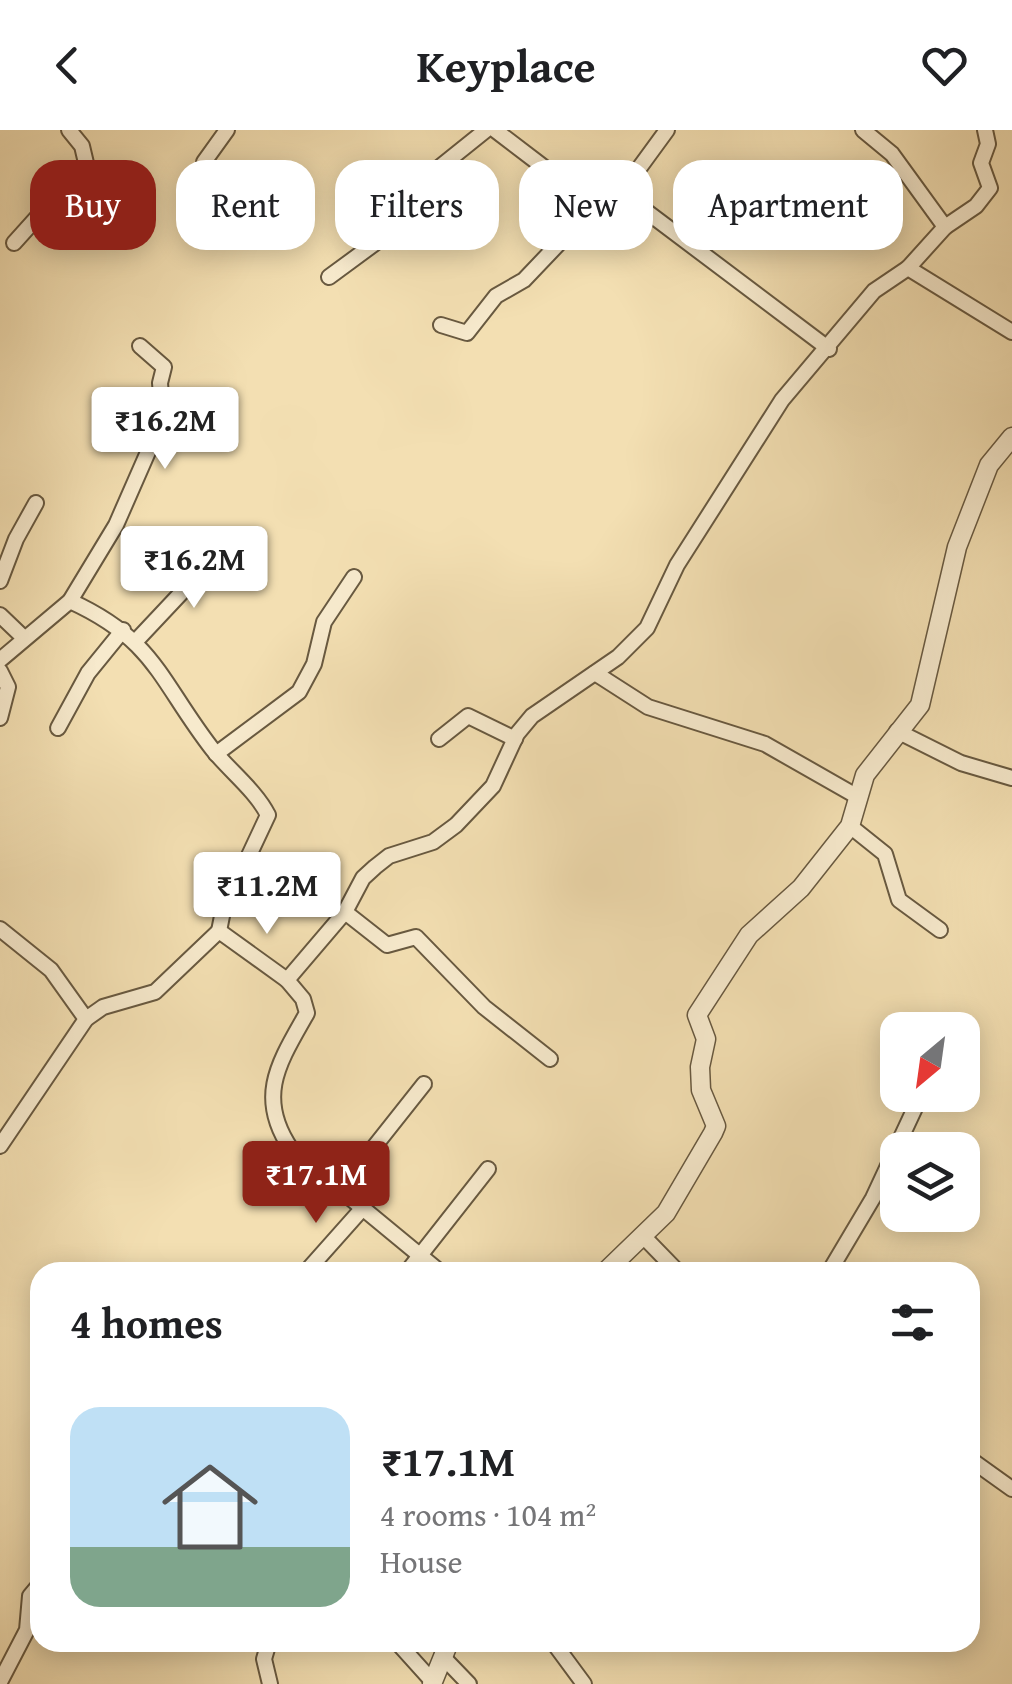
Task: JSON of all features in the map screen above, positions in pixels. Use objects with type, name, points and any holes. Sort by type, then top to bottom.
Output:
[{"type":"street","points":[[14,243],[86,163],[82,146],[69,130]]},
{"type":"street","points":[[205,160],[227,130]]},
{"type":"street","points":[[329,277],[397,228],[425,179],[486,130]]},
{"type":"street","points":[[646,160],[667,130]]},
{"type":"street","points":[[864,130],[892,154],[945,228]]},
{"type":"street","points":[[287,980],[345,912],[362,878],[388,856],[433,842],[475,806],[492,786],[515,739],[546,702],[595,672],[647,628],[676,564],[767,423],[874,291],[908,268],[945,228],[976,206],[990,188],[981,163],[988,144],[985,130]]},
{"type":"street","points":[[502,132],[533,160]]},
{"type":"street","points":[[653,216],[828,349]]},
{"type":"street","points":[[441,325],[466,333],[496,296],[524,280],[553,250]]},
{"type":"street","points":[[908,268],[1012,332]]},
{"type":"street","points":[[0,660],[70,602],[116,524],[155,436],[162,408],[164,367],[140,346]]},
{"type":"street","points":[[617,1262],[666,1213],[716,1126],[699,1078],[706,1039],[697,1020],[701,1007],[749,935],[802,888],[850,826],[865,775],[920,705],[949,572],[981,483],[1012,437]]},
{"type":"street","points":[[0,581],[16,539],[36,503]]},
{"type":"street","points":[[136,641],[183,591],[211,550]]},
{"type":"street","points":[[216,754],[299,692],[314,664],[324,622],[354,577]]},
{"type":"street","points":[[0,1146],[86,1020],[103,1008],[155,992],[220,931],[223,911],[268,815],[216,754],[169,680],[136,641],[70,602]]},
{"type":"street","points":[[0,614],[24,638]]},
{"type":"street","points":[[58,728],[88,673],[123,630]]},
{"type":"street","points":[[0,671],[8,687],[0,718]]},
{"type":"street","points":[[595,672],[648,707],[765,744],[858,796]]},
{"type":"street","points":[[439,739],[468,716],[515,739]]},
{"type":"street","points":[[896,731],[961,763],[1012,778]]},
{"type":"street","points":[[850,826],[885,854],[900,900],[940,930]]},
{"type":"street","points":[[345,912],[387,945],[416,937],[484,1007],[550,1059]]},
{"type":"street","points":[[0,929],[50,970],[86,1020]]},
{"type":"street","points":[[220,931],[287,980],[303,998],[307,1013],[277,1065],[276,1118],[292,1149],[427,1262]]},
{"type":"street","points":[[340,1190],[424,1084]]},
{"type":"street","points":[[835,1262],[873,1198],[913,1112]]},
{"type":"street","points":[[416,1262],[488,1169]]},
{"type":"street","points":[[315,1262],[362,1209]]},
{"type":"street","points":[[644,1237],[668,1262]]},
{"type":"street","points":[[980,1467],[1012,1489]]},
{"type":"street","points":[[0,1682],[27,1630],[30,1596]]},
{"type":"street","points":[[266,1652],[270,1684]]},
{"type":"street","points":[[406,1652],[432,1683],[445,1652]]},
{"type":"street","points":[[448,1652],[469,1684]]},
{"type":"street","points":[[560,1652],[584,1684]]}]
